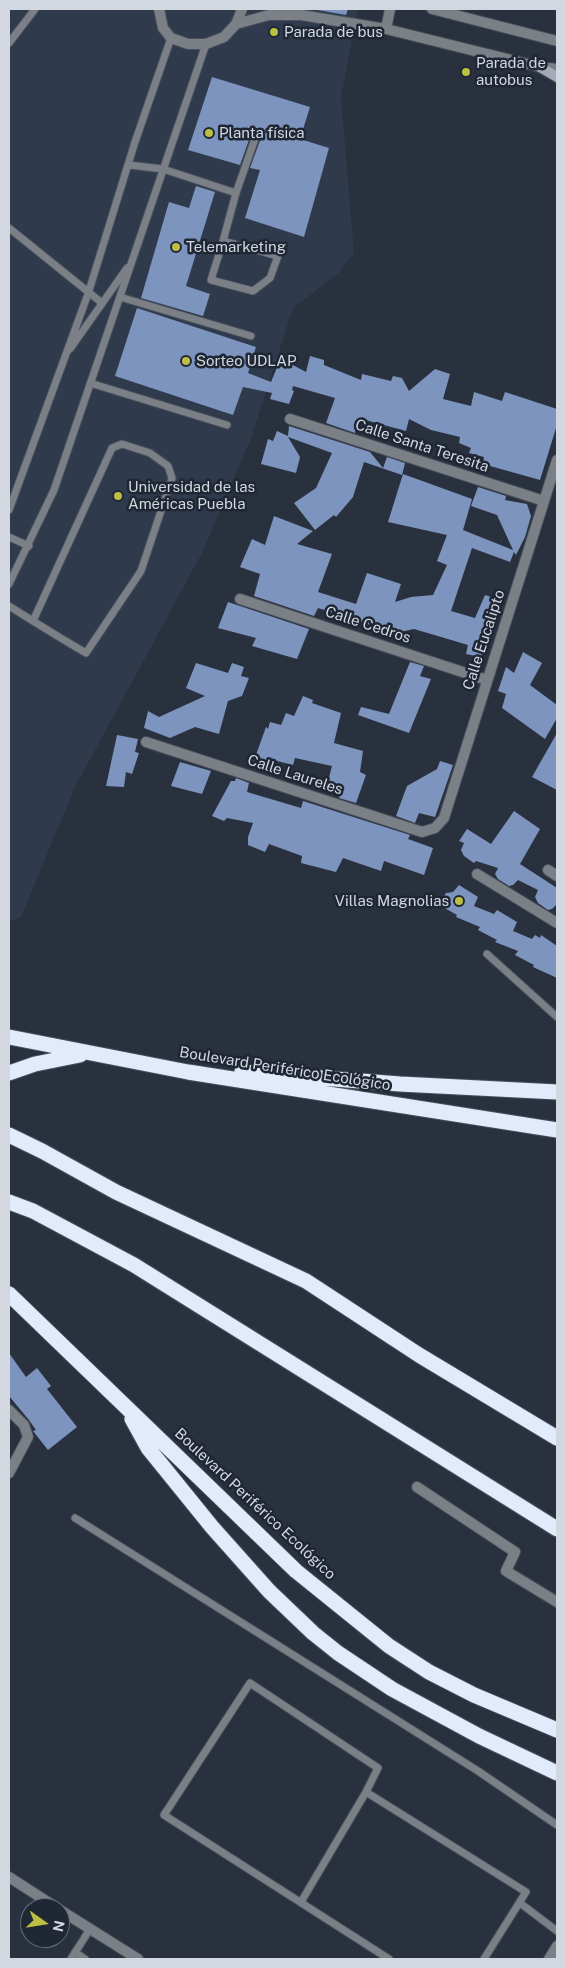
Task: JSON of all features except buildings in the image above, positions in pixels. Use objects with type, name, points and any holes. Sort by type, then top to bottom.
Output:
[{"type":"highway","name":"Boulevard Periférico Ecológico","points":[[9,1037],[188,1072],[557,1130]]},
{"type":"highway","points":[[9,1073],[54,1059],[94,1054]]},
{"type":"highway","points":[[188,1072],[260,1072],[400,1084],[557,1092]]},
{"type":"highway","points":[[9,1135],[116,1192],[306,1281],[419,1356],[557,1438]]},
{"type":"highway","points":[[9,1202],[33,1211],[151,1275],[557,1529]]},
{"type":"highway","name":"Boulevard Periférico Ecológico","points":[[9,1294],[296,1571],[389,1646],[429,1672],[474,1695],[557,1730]]},
{"type":"highway","points":[[124,1405],[148,1448],[183,1492],[269,1591],[313,1633],[365,1672],[392,1688],[479,1736],[557,1773]]},
{"type":"main road","points":[[540,66],[557,77]]},
{"type":"street","points":[[159,9],[163,28],[171,38],[188,44],[206,44],[224,37],[236,24],[242,9]]},
{"type":"street","points":[[386,29],[390,9]]},
{"type":"street","points":[[432,9],[557,41]]},
{"type":"street","points":[[236,24],[269,14],[301,16],[386,29],[557,69]]},
{"type":"street","name":"Calle Santa Teresita","points":[[290,419],[544,501]]},
{"type":"street","name":"Calle Eucalipto","points":[[435,828],[444,818],[557,460]]},
{"type":"street","name":"Calle Cedros","points":[[240,599],[486,680]]},
{"type":"street","name":"Calle Laureles","points":[[146,742],[422,832],[435,828]]},
{"type":"street","points":[[548,870],[557,876]]},
{"type":"street","points":[[477,874],[557,923]]},
{"type":"street","points":[[9,1410],[24,1425],[28,1437],[9,1472]]},
{"type":"street","points":[[417,1487],[515,1552],[506,1571],[557,1602]]},
{"type":"street","points":[[9,1878],[41,1898]]},
{"type":"street","points":[[70,1916],[138,1959]]},
{"type":"street","points":[[548,1959],[557,1946]]},
{"type":"lane","points":[[9,43],[35,9]]},
{"type":"lane","points":[[9,510],[88,294],[171,38]]},
{"type":"lane","points":[[9,584],[29,546],[54,490],[206,44]]},
{"type":"lane","points":[[223,241],[278,256],[270,278],[254,291],[212,280],[236,193],[256,136]]},
{"type":"lane","points":[[129,164],[163,169],[236,193]]},
{"type":"lane","points":[[9,228],[88,294],[102,303]]},
{"type":"lane","points":[[63,358],[132,261]]},
{"type":"lane","points":[[120,297],[251,336]]},
{"type":"lane","points":[[90,383],[227,425]]},
{"type":"lane","points":[[9,606],[33,621],[86,653],[140,571],[172,478],[168,466],[150,452],[122,444],[112,448],[33,621]]},
{"type":"lane","points":[[9,537],[29,546]]},
{"type":"lane","points":[[487,954],[557,1017]]},
{"type":"lane","points":[[75,1518],[478,1771],[557,1825]]},
{"type":"lane","points":[[301,1902],[366,1792],[378,1768],[250,1683],[164,1815],[389,1959]]},
{"type":"lane","points":[[366,1792],[526,1892],[484,1959]]},
{"type":"lane","points":[[520,1903],[557,1931]]},
{"type":"lane","points":[[71,1959],[90,1929]]},
{"type":"lane","points":[[76,1952],[85,1959]]},
{"type":"shaded area","name":"Universidad de las Américas Puebla","points":[[9,9],[358,9],[341,96],[354,253],[339,273],[293,308],[251,438],[202,553],[75,787],[21,917],[9,921]]},
{"type":"place","name":"Parada de bus","points":[[274,32]]},
{"type":"place","name":"Parada de autobus","points":[[466,72]]},
{"type":"place","name":"Planta física","points":[[209,133]]},
{"type":"place","name":"Telemarketing","points":[[176,247]]},
{"type":"place","name":"Sorteo UDLAP","points":[[186,361]]},
{"type":"place","name":"Universidad de las Américas Puebla","points":[[118,496]]},
{"type":"place","name":"Villas Magnolias","points":[[459,901]]}]
